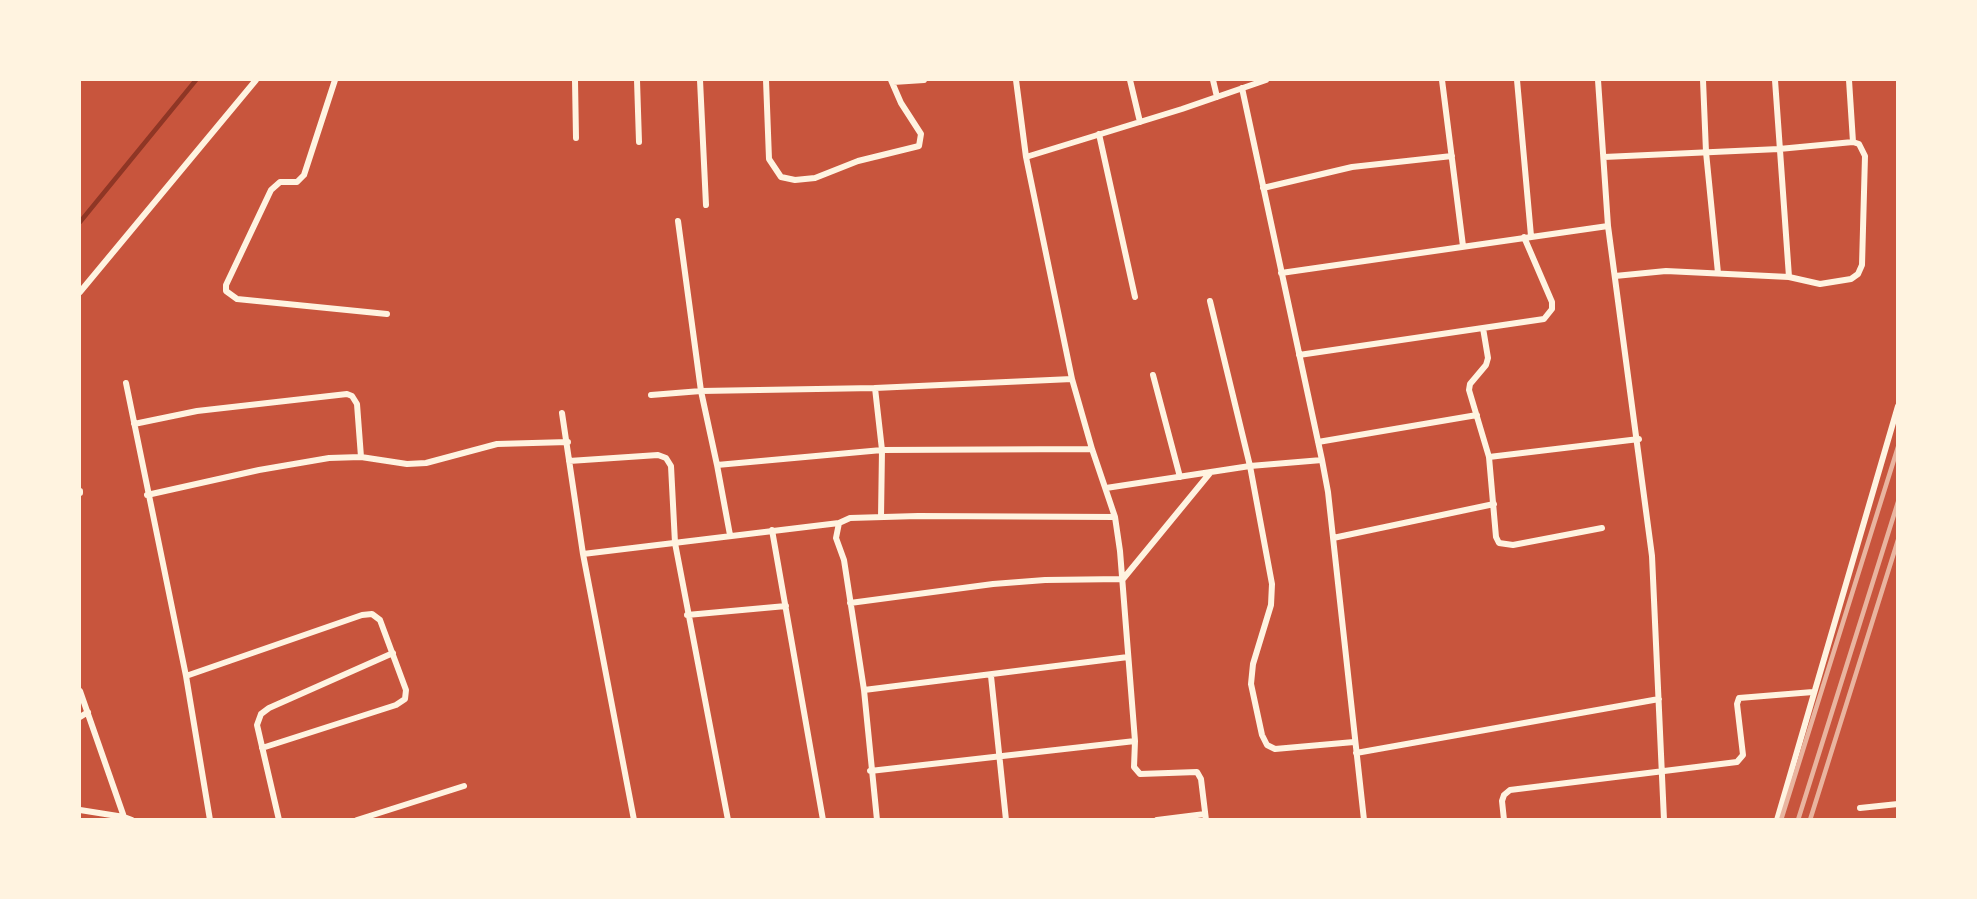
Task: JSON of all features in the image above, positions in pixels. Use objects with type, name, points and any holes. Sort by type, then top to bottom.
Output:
[{"type":"street","points":[[80,292],[256,80]]},
{"type":"street","points":[[335,80],[304,175],[297,182],[280,182],[270,190],[226,285],[226,291],[237,299],[387,314]]},
{"type":"street","points":[[575,80],[576,138]]},
{"type":"street","points":[[637,80],[639,142]]},
{"type":"street","points":[[700,80],[706,205]]},
{"type":"street","points":[[766,80],[769,159],[781,177],[795,180],[814,177],[858,161],[919,146],[921,134],[892,81],[924,80]]},
{"type":"street","points":[[1016,80],[1026,157],[1072,380],[1115,517],[1123,579],[1135,741],[1134,767],[1140,774],[1197,772],[1201,779],[1205,817],[1157,819]]},
{"type":"street","points":[[1130,80],[1140,122]]},
{"type":"street","points":[[1213,80],[1217,97]]},
{"type":"street","points":[[1026,157],[1266,80]]},
{"type":"street","points":[[1442,80],[1463,246]]},
{"type":"street","points":[[1299,355],[1544,319],[1552,309],[1552,302],[1528,237],[1517,80]]},
{"type":"street","points":[[1598,80],[1608,226],[1639,439],[1652,556],[1664,819]]},
{"type":"street","points":[[1702,80],[1706,153],[1718,273]]},
{"type":"street","points":[[1775,80],[1789,277]]},
{"type":"street","points":[[1849,80],[1853,142]]},
{"type":"street","points":[[1242,88],[1322,460],[1333,538],[1364,819]]},
{"type":"street","points":[[1099,134],[1136,297]]},
{"type":"street","points":[[1604,157],[1779,149],[1853,142],[1859,144],[1864,156],[1862,265],[1858,274],[1851,279],[1820,284],[1789,277],[1666,271],[1615,276]]},
{"type":"street","points":[[1263,188],[1352,167],[1452,156]]},
{"type":"street","points":[[678,221],[701,391],[730,536]]},
{"type":"street","points":[[1281,273],[1608,226]]},
{"type":"street","points":[[1210,301],[1250,466],[1272,584],[1271,606],[1253,664],[1251,684],[1262,735],[1267,745],[1275,750],[1354,742]]},
{"type":"street","points":[[1484,328],[1488,358],[1486,365],[1470,384],[1469,390],[1488,457],[1496,537],[1499,543],[1506,546],[1602,528]]},
{"type":"street","points":[[1153,375],[1180,477]]},
{"type":"street","points":[[651,395],[701,391],[875,388],[1072,380]]},
{"type":"street","points":[[126,383],[147,495],[186,676],[210,819]]},
{"type":"street","points":[[875,388],[882,450],[881,517]]},
{"type":"street","points":[[134,424],[197,411],[347,393],[357,404],[361,457]]},
{"type":"street","points":[[1778,819],[1813,692],[1898,406]]},
{"type":"street","points":[[562,413],[584,554],[634,819]]},
{"type":"street","points":[[1318,442],[1477,415]]},
{"type":"street","points":[[1488,457],[1639,439]]},
{"type":"street","points":[[147,495],[259,470],[329,458],[361,457],[407,464],[426,463],[497,444],[568,442]]},
{"type":"street","points":[[717,465],[882,450],[1092,449]]},
{"type":"street","points":[[569,461],[658,455],[666,458],[671,466],[675,543],[728,819]]},
{"type":"street","points":[[1106,488],[1250,466],[1322,460]]},
{"type":"street","points":[[850,603],[1003,584],[1123,579],[1211,472]]},
{"type":"street","points":[[1333,538],[1494,504]]},
{"type":"street","points":[[584,554],[838,523],[850,518],[1115,517]]},
{"type":"street","points":[[838,523],[836,538],[844,560],[864,690],[870,771],[877,819]]},
{"type":"street","points":[[772,530],[823,819]]},
{"type":"street","points":[[687,615],[786,606]]},
{"type":"street","points":[[186,676],[362,615],[372,614],[380,620],[406,690],[405,699],[396,705],[262,748]]},
{"type":"street","points":[[279,819],[257,725],[261,714],[269,708],[393,653]]},
{"type":"street","points":[[864,690],[991,676],[1128,657]]},
{"type":"street","points":[[991,676],[1006,819]]},
{"type":"street","points":[[80,691],[128,818]]},
{"type":"street","points":[[1504,819],[1502,801],[1504,795],[1510,790],[1663,773],[1737,762],[1741,759],[1743,750],[1737,704],[1739,698],[1813,692]]},
{"type":"street","points":[[1356,753],[1659,699]]},
{"type":"street","points":[[80,717],[88,712]]},
{"type":"street","points":[[870,771],[1135,741]]},
{"type":"street","points":[[357,819],[464,786]]},
{"type":"street","points":[[1860,808],[1898,804]]},
{"type":"street","points":[[80,810],[128,818]]},
{"type":"waterway","points":[[80,222],[196,80]]},
{"type":"railway","points":[[1781,820],[1898,447]]},
{"type":"railway","points":[[1798,820],[1898,502]]},
{"type":"railway","points":[[1810,820],[1898,540]]}]
